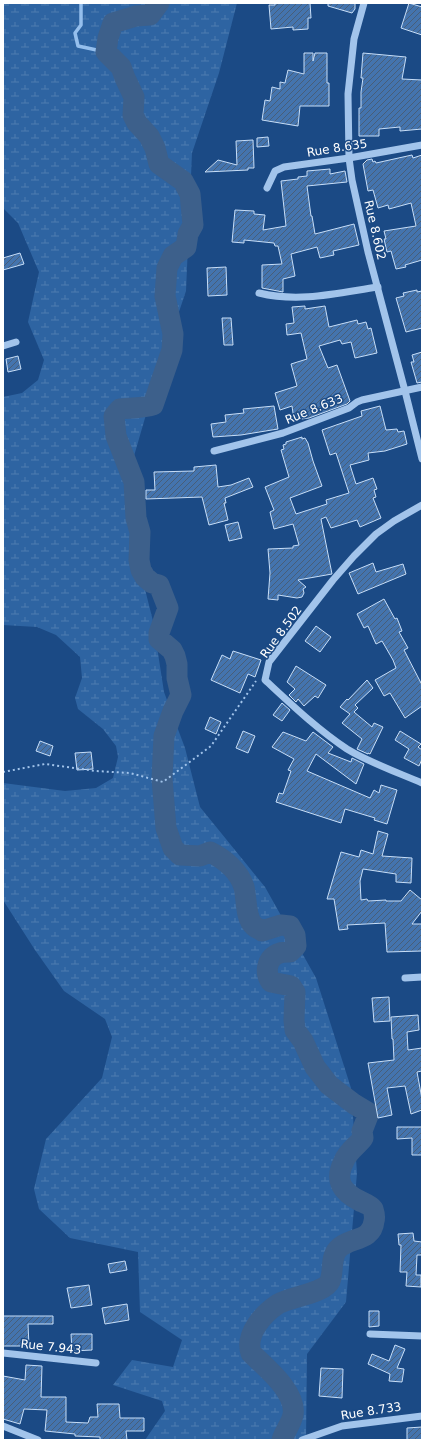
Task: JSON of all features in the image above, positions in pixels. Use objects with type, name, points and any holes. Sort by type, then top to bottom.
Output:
[{"type":"street","name":"Rue 8.602","points":[[364,3],[354,39],[348,94],[349,158],[354,188],[378,287],[422,459]]},
{"type":"street","name":"Rue 8.635","points":[[267,188],[275,171],[284,166],[349,158],[422,145]]},
{"type":"street","points":[[259,293],[276,297],[298,298],[378,287]]},
{"type":"street","points":[[3,346],[16,342]]},
{"type":"street","name":"Rue 8.633","points":[[214,451],[283,433],[349,408],[362,400],[422,387]]},
{"type":"street","name":"Rue 8.502","points":[[422,505],[376,534],[354,556],[333,580],[270,662],[265,680],[308,719],[348,749],[422,783]]},
{"type":"street","points":[[405,978],[422,977]]},
{"type":"street","points":[[370,1334],[422,1336]]},
{"type":"street","name":"Rue 7.943","points":[[3,1352],[96,1363]]},
{"type":"street","name":"Rue 8.733","points":[[302,1440],[342,1426],[422,1416]]},
{"type":"street","points":[[3,1426],[38,1440]]},
{"type":"path","points":[[3,772],[45,764],[96,771],[130,773],[163,782],[211,746],[270,662]]},
{"type":"green space","points":[[3,3],[237,3],[219,73],[192,153],[186,291],[156,380],[134,456],[131,534],[153,621],[164,692],[185,748],[200,807],[265,887],[316,978],[351,1088],[357,1173],[346,1302],[307,1354],[306,1440],[145,1440],[165,1411],[162,1401],[113,1385],[132,1360],[173,1367],[182,1340],[140,1312],[138,1252],[70,1238],[39,1209],[34,1189],[46,1139],[102,1078],[112,1037],[105,1019],[64,991],[35,950],[3,900],[3,783],[65,791],[96,788],[113,778],[118,757],[116,746],[103,729],[78,709],[75,698],[82,678],[80,657],[56,635],[37,627],[3,625],[3,397],[22,393],[38,380],[44,360],[28,322],[39,272],[18,223],[3,208]]},
{"type":"building","points":[[275,3],[310,3],[311,18],[308,18],[308,29],[293,30],[293,27],[271,29],[269,5],[275,5]]},
{"type":"building","points":[[328,3],[355,3],[355,9],[352,13],[328,6]]},
{"type":"building","points":[[409,3],[422,7],[422,35],[401,28]]},
{"type":"building","points":[[304,53],[313,53],[313,61],[315,53],[327,53],[329,106],[300,106],[298,126],[262,120],[265,100],[270,101],[272,87],[280,89],[280,82],[285,83],[288,70],[304,74]]},
{"type":"building","points":[[363,53],[406,57],[402,79],[422,80],[422,129],[400,131],[400,127],[379,129],[379,136],[359,136],[359,108],[361,108]]},
{"type":"building","points":[[268,137],[269,146],[257,147],[257,138]]},
{"type":"building","points":[[253,140],[254,168],[248,168],[248,170],[205,172],[218,160],[237,165],[236,141]]},
{"type":"building","points":[[412,155],[413,158],[422,155],[422,260],[405,265],[406,267],[396,269],[391,251],[387,252],[384,231],[416,226],[411,203],[389,209],[388,205],[378,208],[373,190],[368,191],[363,164],[367,160],[372,159],[373,162],[375,161],[376,163]]},
{"type":"building","points":[[330,169],[330,174],[345,171],[347,182],[307,186],[315,234],[354,224],[359,245],[333,251],[334,255],[320,258],[317,247],[291,254],[295,276],[283,279],[283,292],[262,288],[262,265],[282,264],[278,246],[275,246],[274,243],[244,240],[244,243],[232,242],[235,210],[254,211],[254,214],[265,215],[263,230],[286,226],[281,181],[298,179],[298,177],[307,176],[307,171]]},
{"type":"building","points":[[20,253],[24,264],[3,270],[3,258]]},
{"type":"building","points":[[226,267],[227,295],[208,296],[207,268]]},
{"type":"building","points":[[417,290],[417,292],[422,291],[422,328],[406,332],[396,298],[404,296],[403,293]]},
{"type":"building","points":[[305,306],[305,309],[325,306],[329,327],[357,320],[358,324],[366,322],[368,329],[371,328],[377,353],[355,358],[351,342],[342,344],[340,340],[319,346],[328,368],[337,365],[350,401],[347,404],[309,418],[294,420],[292,406],[280,410],[275,393],[297,386],[291,364],[307,359],[301,333],[287,335],[286,324],[294,323],[292,307]]},
{"type":"building","points":[[222,318],[231,318],[233,345],[224,345]]},
{"type":"building","points":[[422,352],[422,382],[417,383],[411,362],[414,362],[412,355]]},
{"type":"building","points":[[18,356],[21,369],[8,372],[6,359]]},
{"type":"building","points":[[274,406],[278,429],[241,435],[213,437],[211,424],[226,422],[225,415],[244,413],[243,409]]},
{"type":"building","points":[[380,406],[386,430],[397,429],[398,432],[404,431],[407,444],[385,451],[368,453],[369,460],[350,465],[356,484],[373,478],[377,489],[374,490],[376,497],[373,498],[381,518],[360,527],[357,520],[331,528],[326,517],[321,519],[332,574],[298,580],[306,587],[303,589],[304,593],[302,597],[297,598],[278,595],[278,600],[268,599],[270,573],[268,549],[293,548],[293,546],[299,545],[293,524],[274,529],[270,512],[274,510],[265,487],[289,477],[281,450],[284,449],[283,445],[286,444],[286,442],[302,437],[302,439],[305,438],[322,486],[290,498],[296,514],[327,504],[326,500],[349,493],[336,453],[330,455],[322,430],[362,416],[361,411]]},
{"type":"building","points":[[216,465],[218,487],[231,485],[249,478],[253,487],[225,498],[226,503],[224,503],[228,520],[209,525],[202,497],[146,499],[146,490],[155,490],[154,472],[194,471],[194,467]]},
{"type":"building","points":[[238,522],[242,538],[229,541],[225,525]]},
{"type":"building","points":[[373,563],[376,572],[403,564],[406,574],[358,594],[349,573]]},
{"type":"building","points":[[384,599],[395,619],[397,618],[402,631],[399,632],[408,648],[404,650],[422,685],[422,706],[405,718],[390,693],[384,696],[375,680],[396,668],[393,660],[382,641],[376,644],[368,626],[364,628],[357,614]]},
{"type":"building","points":[[316,626],[331,637],[320,652],[305,641]]},
{"type":"building","points":[[233,651],[261,660],[255,677],[248,674],[240,693],[211,680],[222,655],[230,659]]},
{"type":"building","points":[[296,666],[326,685],[318,698],[315,696],[304,706],[298,699],[296,702],[289,695],[295,689],[287,682]]},
{"type":"building","points":[[367,680],[373,688],[355,705],[358,708],[354,712],[372,727],[374,723],[383,727],[370,754],[357,749],[362,739],[342,723],[350,714],[340,707]]},
{"type":"building","points":[[282,703],[290,710],[282,721],[273,715]]},
{"type":"building","points":[[210,717],[221,722],[216,734],[205,729]]},
{"type":"building","points":[[243,731],[255,736],[248,753],[236,748]]},
{"type":"building","points":[[400,731],[421,744],[418,747],[422,750],[422,759],[419,766],[404,758],[409,749],[395,740]]},
{"type":"building","points":[[283,732],[306,741],[313,732],[333,747],[328,753],[351,762],[352,758],[364,764],[356,784],[316,754],[307,771],[370,798],[374,790],[379,793],[381,785],[397,790],[387,824],[374,820],[375,818],[345,809],[341,823],[276,802],[279,793],[283,794],[291,771],[288,770],[294,759],[272,747]]},
{"type":"building","points":[[40,741],[53,746],[50,756],[36,751]]},
{"type":"building","points":[[91,752],[93,769],[77,770],[75,753]]},
{"type":"building","points":[[378,831],[388,834],[382,856],[412,858],[411,883],[396,882],[396,874],[363,869],[360,881],[361,900],[401,901],[410,890],[422,900],[422,911],[412,924],[422,924],[422,951],[387,952],[385,923],[347,925],[348,929],[339,930],[334,899],[327,899],[341,852],[359,857],[361,850],[373,854]]},
{"type":"building","points":[[389,997],[390,1021],[374,1022],[372,998]]},
{"type":"building","points":[[418,1015],[419,1030],[407,1032],[408,1050],[422,1048],[422,1071],[417,1072],[422,1099],[422,1110],[411,1114],[405,1086],[387,1088],[392,1115],[378,1118],[368,1063],[394,1060],[391,1017]]},
{"type":"building","points":[[397,1127],[422,1127],[422,1155],[412,1155],[412,1138],[397,1139]]},
{"type":"building","points":[[413,1233],[414,1241],[422,1242],[422,1255],[417,1255],[416,1275],[421,1275],[421,1287],[406,1286],[407,1272],[400,1272],[401,1245],[399,1245],[398,1234]]},
{"type":"building","points":[[125,1261],[127,1270],[110,1273],[108,1264]]},
{"type":"building","points":[[89,1285],[92,1305],[71,1308],[67,1288]]},
{"type":"building","points":[[127,1304],[129,1320],[105,1324],[102,1308]]},
{"type":"building","points":[[369,1311],[379,1311],[379,1326],[369,1327]]},
{"type":"building","points":[[3,1316],[53,1316],[53,1324],[28,1324],[29,1346],[3,1346]]},
{"type":"building","points":[[71,1334],[92,1334],[92,1350],[72,1351]]},
{"type":"building","points":[[395,1345],[405,1349],[397,1368],[404,1369],[402,1382],[389,1381],[390,1374],[368,1364],[372,1354],[389,1361]]},
{"type":"building","points":[[26,1365],[42,1366],[41,1397],[66,1397],[66,1422],[88,1423],[90,1417],[98,1417],[97,1404],[119,1404],[120,1418],[144,1418],[144,1431],[126,1431],[127,1440],[100,1440],[100,1437],[75,1436],[75,1434],[45,1431],[47,1410],[24,1409],[20,1424],[3,1419],[3,1376],[25,1380]]},
{"type":"building","points":[[321,1368],[343,1369],[342,1398],[319,1396]]},
{"type":"building","points":[[422,1427],[422,1440],[407,1440],[407,1428]]},
{"type":"waterway","points":[[81,3],[81,25],[75,33],[78,46],[106,52]]},
{"type":"waterway","points":[[159,3],[150,15],[136,16],[113,23],[108,38],[106,52],[121,67],[134,97],[133,115],[137,123],[149,136],[155,148],[159,164],[183,181],[190,194],[193,225],[188,234],[186,247],[173,256],[167,268],[165,296],[173,334],[172,350],[153,405],[120,409],[114,416],[116,436],[134,482],[136,518],[140,532],[139,560],[141,570],[145,577],[152,583],[159,585],[168,608],[159,633],[159,639],[172,650],[175,656],[177,664],[177,678],[181,695],[173,711],[164,736],[162,778],[166,828],[173,848],[180,855],[200,856],[210,852],[221,858],[235,871],[242,881],[249,918],[255,927],[262,931],[281,925],[290,926],[295,935],[296,946],[290,952],[280,953],[272,958],[267,969],[269,978],[271,982],[291,986],[295,992],[295,1030],[303,1041],[315,1067],[329,1085],[354,1104],[369,1113],[362,1131],[363,1138],[346,1157],[341,1168],[340,1180],[344,1190],[348,1194],[369,1205],[373,1209],[374,1218],[372,1228],[365,1236],[343,1245],[338,1249],[334,1256],[331,1277],[327,1285],[314,1292],[283,1301],[272,1308],[261,1319],[253,1332],[251,1339],[251,1353],[279,1381],[285,1389],[293,1406],[293,1415],[282,1440]]}]
